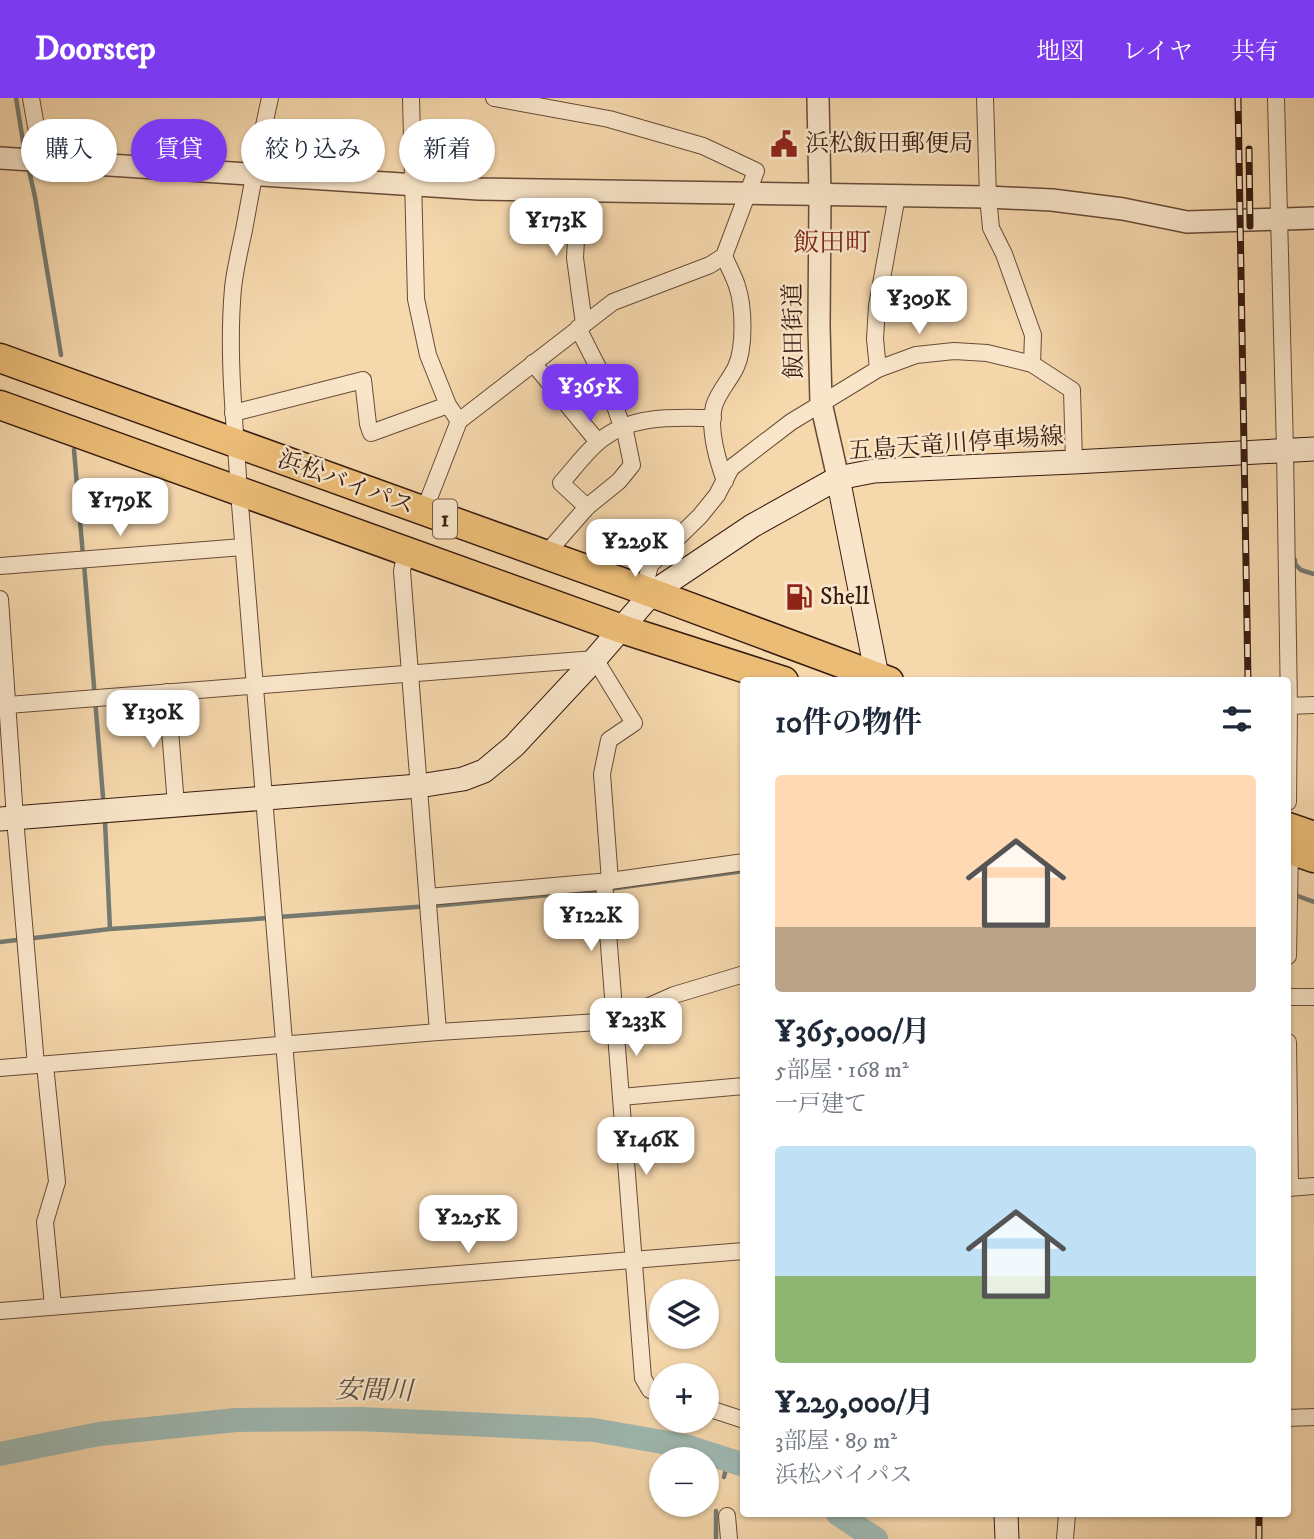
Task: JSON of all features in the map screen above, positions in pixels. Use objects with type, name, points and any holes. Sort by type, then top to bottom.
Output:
[{"type":"highway","name":"浜松バイパス","points":[[0,358],[876,677]]},
{"type":"highway","name":"浜松バイパス","points":[[0,405],[622,629],[772,677]]},
{"type":"highway","points":[[1295,846],[1314,836]]},
{"type":"main road","name":"五島天竜川停車場線","points":[[8,819],[419,786],[463,779],[484,771],[514,746],[595,659],[622,629],[648,592],[752,526],[838,478],[874,471],[1314,449]]},
{"type":"main road","points":[[838,478],[881,677]]},
{"type":"main road","points":[[1006,1517],[1007,1539]]},
{"type":"street","points":[[31,98],[35,119]]},
{"type":"street","points":[[265,119],[270,98]]},
{"type":"street","points":[[411,98],[416,299],[428,355],[448,405],[460,421]]},
{"type":"street","points":[[424,511],[460,421],[613,302],[710,265],[724,256],[756,171],[703,146],[609,119],[494,98]]},
{"type":"street","name":"飯田街道","points":[[818,98],[821,402],[838,478]]},
{"type":"street","points":[[985,98],[991,228],[1004,254],[1033,335],[1032,364]]},
{"type":"street","points":[[1276,98],[1288,677]]},
{"type":"street","points":[[0,158],[21,160]]},
{"type":"street","points":[[117,166],[241,174]]},
{"type":"street","points":[[252,182],[233,287],[233,413],[303,1286]]},
{"type":"street","points":[[365,182],[479,189],[988,197],[1064,201],[1187,222],[1314,218]]},
{"type":"street","points":[[545,555],[587,507],[619,481],[632,465],[623,427],[610,391],[581,326],[575,258],[579,191]]},
{"type":"street","points":[[878,369],[875,339],[877,306],[897,196]]},
{"type":"street","points":[[724,256],[738,287],[742,341],[737,366],[714,404],[718,462],[725,481]]},
{"type":"street","points":[[648,592],[650,565],[700,516],[717,495],[731,468],[821,402],[878,369],[916,355],[954,351],[987,354],[1032,364],[1072,390],[1074,462]]},
{"type":"street","points":[[533,363],[598,442]]},
{"type":"street","points":[[233,413],[363,380],[371,433],[448,405]]},
{"type":"street","points":[[587,507],[561,483],[598,442],[636,421],[713,418]]},
{"type":"street","points":[[0,566],[243,547]]},
{"type":"street","points":[[407,551],[402,571],[438,1032]]},
{"type":"street","points":[[0,599],[8,705],[8,819],[57,1182],[45,1222],[53,1306]]},
{"type":"street","points":[[8,705],[595,659],[634,723],[609,740],[602,774],[615,1021],[643,1378],[649,1388]]},
{"type":"street","points":[[167,692],[176,805]]},
{"type":"street","points":[[1291,706],[1314,705]]},
{"type":"street","points":[[1291,909],[1295,846]]},
{"type":"street","points":[[428,897],[607,882],[740,863]]},
{"type":"street","points":[[0,1068],[438,1032],[615,1021],[674,995],[740,975]]},
{"type":"street","points":[[1291,997],[1314,997]]},
{"type":"street","points":[[621,1097],[740,1086]]},
{"type":"street","points":[[1291,1188],[1314,1186]]},
{"type":"street","points":[[0,1311],[740,1251]]},
{"type":"street","points":[[719,1412],[740,1419]]},
{"type":"street","points":[[1291,1418],[1314,1417]]},
{"type":"street","points":[[727,1516],[729,1539]]},
{"type":"street","points":[[1065,1539],[1067,1517]]},
{"type":"waterway","points":[[16,98],[21,129]]},
{"type":"waterway","points":[[32,182],[61,355]]},
{"type":"waterway","points":[[74,450],[83,556]]},
{"type":"waterway","points":[[1295,560],[1301,570],[1314,574]]},
{"type":"waterway","points":[[84,564],[103,797]]},
{"type":"waterway","points":[[105,822],[110,929]]},
{"type":"waterway","points":[[609,889],[740,872]]},
{"type":"waterway","points":[[278,917],[601,890]]},
{"type":"waterway","points":[[1292,894],[1314,902]]},
{"type":"waterway","points":[[0,942],[110,929],[269,918]]},
{"type":"waterway","name":"安間川","points":[[0,1454],[99,1434],[236,1420],[360,1419],[594,1430],[685,1446],[740,1464]]},
{"type":"waterway","points":[[724,1477],[728,1460]]},
{"type":"waterway","points":[[716,1517],[716,1539]]},
{"type":"waterway","name":"安間川","points":[[843,1517],[876,1539]]},
{"type":"railway","points":[[1238,98],[1248,677]]},
{"type":"railway","points":[[1249,149],[1250,226]]},
{"type":"railway","points":[[1259,1517],[1259,1539]]},
{"type":"place","name":"浜松飯田郵便局","points":[[784,144]]},
{"type":"place","name":"Shell","points":[[799,597]]},
{"type":"district","name":"飯田町","points":[[832,243]]}]
